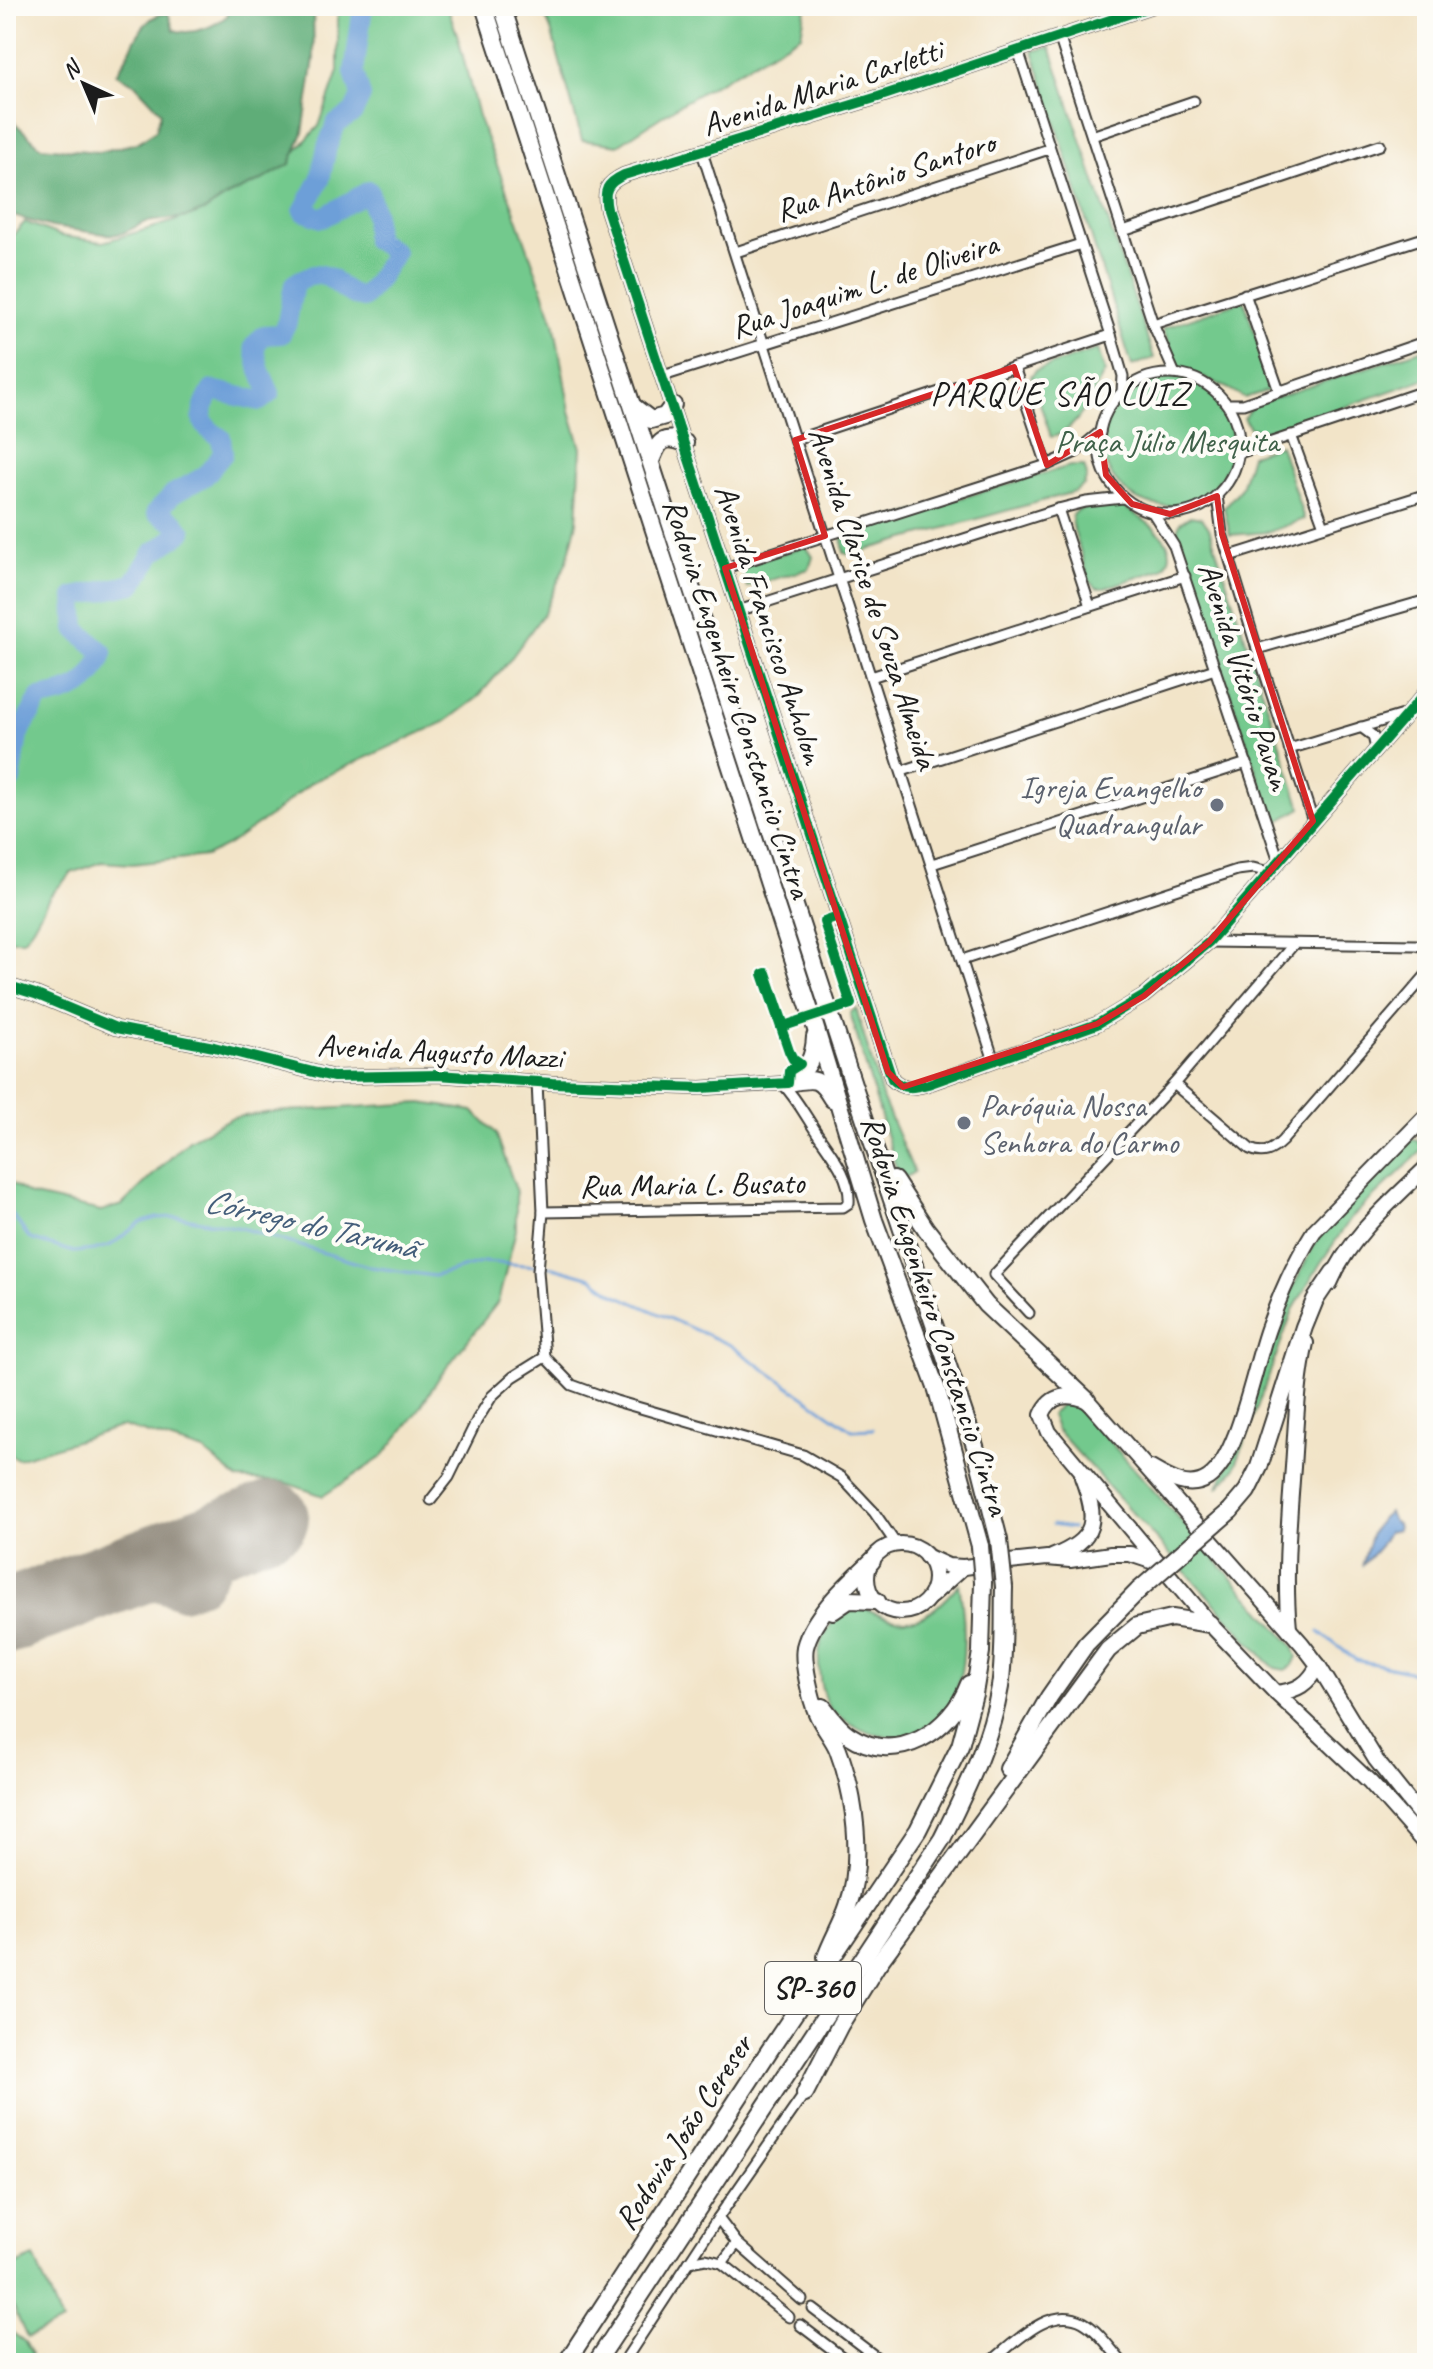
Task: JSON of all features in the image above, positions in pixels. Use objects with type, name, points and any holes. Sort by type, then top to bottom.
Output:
[{"type":"highway","name":"Rodovia Engenheiro Constancio Cintra","points":[[484,6],[814,1023],[874,1220],[937,1390],[980,1546],[983,1582]]},
{"type":"highway","name":"Rodovia Engenheiro Constancio Cintra","points":[[502,6],[853,1084],[975,1446],[999,1540],[1004,1587],[1003,1649],[1000,1686],[993,1716],[970,1782],[942,1839],[843,1991]]},
{"type":"highway","points":[[632,405],[651,420],[665,416],[673,405]]},
{"type":"highway","points":[[651,461],[658,444],[664,439],[685,443]]},
{"type":"highway","points":[[785,1083],[806,1070],[815,1041],[814,1023]]},
{"type":"highway","points":[[785,1083],[816,1079],[823,1083],[849,1136]]},
{"type":"highway","points":[[881,1160],[926,1229],[986,1305],[1087,1400]]},
{"type":"highway","points":[[843,1991],[956,1858],[1056,1687],[1086,1644],[1139,1590],[1230,1511],[1247,1491],[1259,1467],[1304,1327],[1315,1300],[1334,1272]]},
{"type":"highway","points":[[813,1989],[848,1907],[854,1883],[855,1850],[846,1774],[837,1747],[817,1713],[805,1648],[825,1609],[872,1561]]},
{"type":"highway","name":"Rodovia João Cereser","points":[[566,2363],[918,1830],[960,1746],[974,1694],[981,1652],[983,1582]]},
{"type":"highway","points":[[819,1621],[849,1600],[877,1601]]},
{"type":"highway","points":[[805,2093],[840,2025],[877,1965],[1108,1650],[1137,1626],[1172,1618],[1210,1624]]},
{"type":"highway","points":[[814,1700],[848,1735],[862,1741],[900,1745],[922,1739],[945,1724],[964,1697],[981,1652]]},
{"type":"highway","name":"Rodovia João Cereser","points":[[596,2363],[843,1991]]},
{"type":"main road","points":[[1140,1462],[1186,1484],[1199,1483],[1219,1469],[1226,1460],[1235,1435],[1283,1287],[1300,1253],[1314,1231],[1427,1115]]},
{"type":"main road","points":[[1289,1629],[1285,1589],[1287,1550],[1302,1358],[1310,1329],[1334,1272],[1359,1237],[1427,1167]]},
{"type":"main road","points":[[1427,1824],[1376,1760],[1318,1665],[1087,1400],[1071,1395],[1051,1400],[1042,1415],[1049,1432],[1158,1563],[1210,1624],[1276,1693],[1370,1782],[1427,1846]]},
{"type":"main road","points":[[1047,1558],[1070,1549],[1087,1537],[1092,1525],[1089,1496],[1078,1465]]},
{"type":"main road","points":[[963,1567],[927,1600],[908,1611],[886,1608],[877,1601],[868,1582],[872,1561],[887,1547],[896,1544],[916,1547],[926,1556],[948,1566],[1130,1554],[1158,1563]]},
{"type":"main road","points":[[926,1556],[934,1570],[935,1581],[927,1600]]},
{"type":"main road","points":[[1276,1693],[1290,1692],[1302,1686],[1312,1677],[1318,1665]]},
{"type":"street","name":"Avenida Maria Carletti","points":[[605,191],[610,182],[624,175],[878,97],[1152,6]]},
{"type":"street","points":[[1059,36],[1153,324],[1175,374]]},
{"type":"street","points":[[1018,50],[1111,335],[1123,376],[1122,392]]},
{"type":"street","points":[[1092,136],[1194,101]]},
{"type":"street","points":[[1123,231],[1380,145]]},
{"type":"street","name":"Rua Antônio Santoro","points":[[736,252],[1049,149]]},
{"type":"street","name":"Avenida Clarice de Souza Almeida","points":[[702,152],[994,1061]]},
{"type":"street","name":"Avenida Francisco Anholon","points":[[605,191],[607,209],[888,1072],[897,1084],[915,1088],[994,1061]]},
{"type":"street","points":[[1153,324],[1427,237]]},
{"type":"street","name":"Rua Joaquim L. de Oliveira","points":[[663,376],[1081,244]]},
{"type":"street","points":[[1245,294],[1279,391]]},
{"type":"street","points":[[795,440],[1111,335]]},
{"type":"street","points":[[1227,404],[1243,404],[1427,341]]},
{"type":"street","points":[[1014,367],[1047,465]]},
{"type":"street","points":[[1175,374],[1195,379],[1213,389],[1227,404],[1236,421],[1239,453],[1231,476],[1217,496],[1203,506],[1188,512],[1153,513],[1132,504],[1113,487],[1101,462],[1100,432],[1108,410],[1122,392],[1148,377],[1175,374]]},
{"type":"street","points":[[1239,453],[1427,390]]},
{"type":"street","points":[[725,568],[1047,465],[1076,452],[1100,432]]},
{"type":"street","points":[[1291,435],[1324,526]]},
{"type":"street","points":[[1230,556],[1427,494]]},
{"type":"street","name":"Avenida Vitório Pavan","points":[[1217,496],[1219,520],[1257,649],[1313,821]]},
{"type":"street","points":[[738,611],[1058,509],[1123,498]]},
{"type":"street","points":[[1058,509],[1090,606]]},
{"type":"street","name":"Avenida Vitório Pavan","points":[[1153,513],[1174,546],[1185,576],[1279,861]]},
{"type":"street","points":[[871,677],[1185,576]]},
{"type":"street","points":[[1257,649],[1427,600]]},
{"type":"street","points":[[902,771],[1215,669]]},
{"type":"street","points":[[994,1061],[1097,1024],[1121,1011],[1209,942],[1427,691]]},
{"type":"street","points":[[1289,749],[1406,714]]},
{"type":"street","points":[[1361,727],[1373,736],[1376,749]]},
{"type":"street","points":[[932,864],[1247,763]]},
{"type":"street","points":[[962,960],[1237,870],[1253,868],[1269,872]]},
{"type":"street","points":[[1209,942],[1416,945],[1427,948]]},
{"type":"street","points":[[1029,1313],[994,1275],[1174,1084],[1293,945]]},
{"type":"street","points":[[1174,1084],[1250,1149],[1268,1152],[1282,1141],[1427,974]]},
{"type":"street","name":"Avenida Augusto Mazzi","points":[[6,985],[116,1028],[214,1047],[333,1077],[438,1075],[701,1088],[785,1083]]},
{"type":"street","points":[[537,1082],[543,1212],[538,1271],[545,1357],[572,1385],[616,1401],[803,1455],[841,1477],[874,1512],[896,1544]]},
{"type":"street","name":"Rua Maria L. Busato","points":[[543,1212],[843,1207],[849,1203],[849,1193],[838,1164],[785,1083]]},
{"type":"street","points":[[431,1500],[449,1477],[492,1396],[513,1377],[545,1357]]},
{"type":"street","points":[[623,2363],[805,2093]]},
{"type":"street","points":[[718,2218],[737,2243],[802,2300]]},
{"type":"street","points":[[722,2263],[737,2243]]},
{"type":"street","points":[[689,2262],[706,2259],[722,2263],[789,2317]]},
{"type":"street","points":[[773,2305],[786,2288]]},
{"type":"street","points":[[813,2309],[884,2363]]},
{"type":"street","points":[[989,2363],[1036,2327],[1049,2320],[1066,2317],[1081,2321],[1092,2329],[1123,2363]]},
{"type":"street","points":[[818,2338],[829,2322]]},
{"type":"street","points":[[800,2325],[850,2363]]},
{"type":"highlighted area","points":[[1014,367],[1047,465],[1100,432],[1106,475],[1132,504],[1170,514],[1217,496],[1222,534],[1313,821],[1209,942],[1144,996],[1097,1024],[903,1087],[888,1072],[725,568],[825,536],[795,440]]},
{"type":"green space","points":[[227,6],[313,6],[314,59],[303,133],[290,164],[206,210],[188,217],[146,222],[112,235],[52,227],[6,214],[6,115],[41,147],[99,152],[137,143],[156,130],[161,112],[134,83],[116,74],[142,28],[158,15],[168,13],[174,30],[188,32],[202,29],[228,15]]},
{"type":"green space","points":[[338,6],[447,6],[478,116],[554,322],[570,411],[581,448],[577,522],[567,561],[544,613],[509,661],[477,698],[445,722],[312,782],[269,817],[206,856],[132,864],[101,862],[71,873],[50,896],[23,940],[6,940],[6,243],[25,222],[61,236],[103,242],[172,222],[205,208],[288,160],[319,126],[338,71]]},
{"type":"green space","points":[[541,6],[806,6],[801,35],[679,105],[618,145],[582,140],[551,30]]},
{"type":"green space","points":[[1050,47],[1154,358],[1132,366],[1033,51]]},
{"type":"green space","name":"Praça Júlio Mesquita","points":[[1244,300],[1273,389],[1245,398],[1214,382],[1180,371],[1163,328]]},
{"type":"green space","points":[[1427,348],[1427,378],[1328,413],[1264,431],[1250,428],[1244,418],[1252,405]]},
{"type":"green space","name":"Praça Júlio Mesquita","points":[[1098,349],[1105,372],[1077,420],[1061,434],[1051,437],[1031,376],[1036,370]]},
{"type":"green space","name":"Praça Júlio Mesquita","points":[[1167,376],[1192,381],[1213,395],[1227,416],[1232,441],[1227,466],[1213,487],[1192,501],[1167,506],[1142,501],[1121,487],[1107,466],[1102,441],[1107,416],[1121,395],[1142,381]]},
{"type":"green space","name":"Praça Júlio Mesquita","points":[[1280,445],[1304,519],[1269,532],[1230,535],[1224,508],[1241,488],[1251,455]]},
{"type":"green space","points":[[1070,466],[1084,466],[1087,475],[1084,485],[1074,492],[853,556],[844,553],[841,533]]},
{"type":"green space","name":"Praça Júlio Mesquita","points":[[1114,501],[1156,529],[1169,549],[1169,559],[1162,569],[1097,588],[1089,581],[1072,516],[1078,510]]},
{"type":"green space","points":[[1190,516],[1202,518],[1209,528],[1301,808],[1274,824],[1176,533],[1180,523]]},
{"type":"green space","points":[[806,546],[813,557],[809,569],[747,587],[741,566]]},
{"type":"green space","points":[[856,1008],[883,1100],[914,1172],[900,1181],[850,1013]]},
{"type":"green space","points":[[422,1103],[473,1111],[496,1133],[516,1190],[516,1230],[498,1302],[382,1457],[323,1496],[284,1482],[238,1479],[204,1451],[123,1426],[18,1459],[6,1453],[6,1361],[13,1342],[6,1311],[6,1180],[30,1195],[101,1211],[122,1205],[189,1140],[231,1118],[272,1112]]},
{"type":"green space","points":[[1408,1140],[1417,1140],[1424,1149],[1351,1218],[1293,1310],[1234,1470],[1217,1489],[1237,1448],[1279,1316],[1317,1238]]},
{"type":"green space","points":[[1063,1402],[1077,1405],[1293,1646],[1297,1657],[1293,1665],[1285,1670],[1275,1668],[1267,1661],[1056,1429],[1051,1415]]},
{"type":"green space","points":[[959,1584],[964,1634],[961,1670],[951,1702],[933,1725],[910,1736],[872,1734],[831,1709],[819,1674],[819,1653],[821,1642],[834,1620],[847,1610],[860,1606],[891,1618],[914,1619],[935,1608]]},
{"type":"green space","points":[[34,2257],[62,2322],[27,2338],[6,2291],[6,2269]]},
{"type":"green space","points":[[10,2331],[25,2342],[32,2354],[27,2363],[6,2363],[6,2333]]},
{"type":"water","points":[[1389,1512],[1398,1530],[1388,1532],[1362,1566],[1374,1529]]},
{"type":"waterway","points":[[6,785],[11,780],[18,735],[40,698],[79,686],[92,674],[103,653],[76,629],[74,597],[133,584],[153,553],[182,532],[175,523],[156,512],[173,494],[205,476],[223,454],[221,438],[207,428],[202,417],[212,390],[260,401],[270,393],[254,346],[264,335],[281,334],[287,322],[294,284],[307,277],[324,276],[363,298],[395,252],[375,240],[375,215],[369,191],[322,218],[303,211],[320,180],[336,124],[353,113],[361,96],[354,72],[363,6]]},
{"type":"waterway","name":"Córrego do Tarumã","points":[[6,1206],[30,1239],[74,1252],[111,1245],[140,1223],[156,1218],[179,1217],[241,1228],[371,1267],[434,1276],[484,1262],[553,1267],[592,1278],[614,1294],[730,1345],[852,1430],[873,1429]]},
{"type":"waterway","name":"Córrego do Tarumã","points":[[1052,1525],[1072,1528]]},
{"type":"waterway","name":"Córrego do Tarumã","points":[[1319,1632],[1356,1660],[1409,1671],[1427,1682]]},
{"type":"taxiway","points":[[123,1574],[183,1595],[204,1587],[239,1530]]},
{"type":"runway","points":[[6,1617],[272,1518]]},
{"type":"cycle path","points":[[1152,6],[878,97],[624,175],[610,184],[606,192],[607,209],[892,1079],[908,1087],[928,1084],[1097,1024],[1144,996],[1209,942],[1427,691]]},
{"type":"cycle path","points":[[6,985],[116,1028],[214,1047],[333,1077],[438,1075],[701,1088],[788,1083],[789,1071],[800,1064],[789,1051],[763,974],[766,973],[784,1026],[851,1004],[824,922],[838,917]]},
{"type":"place","name":"Igreja Evangelho Quadrangular","points":[[1217,805]]},
{"type":"place","name":"Paróquia Nossa Senhora do Carmo","points":[[964,1123]]},
{"type":"district","name":"PARQUE SÃO LUIZ","points":[[1060,393]]}]
